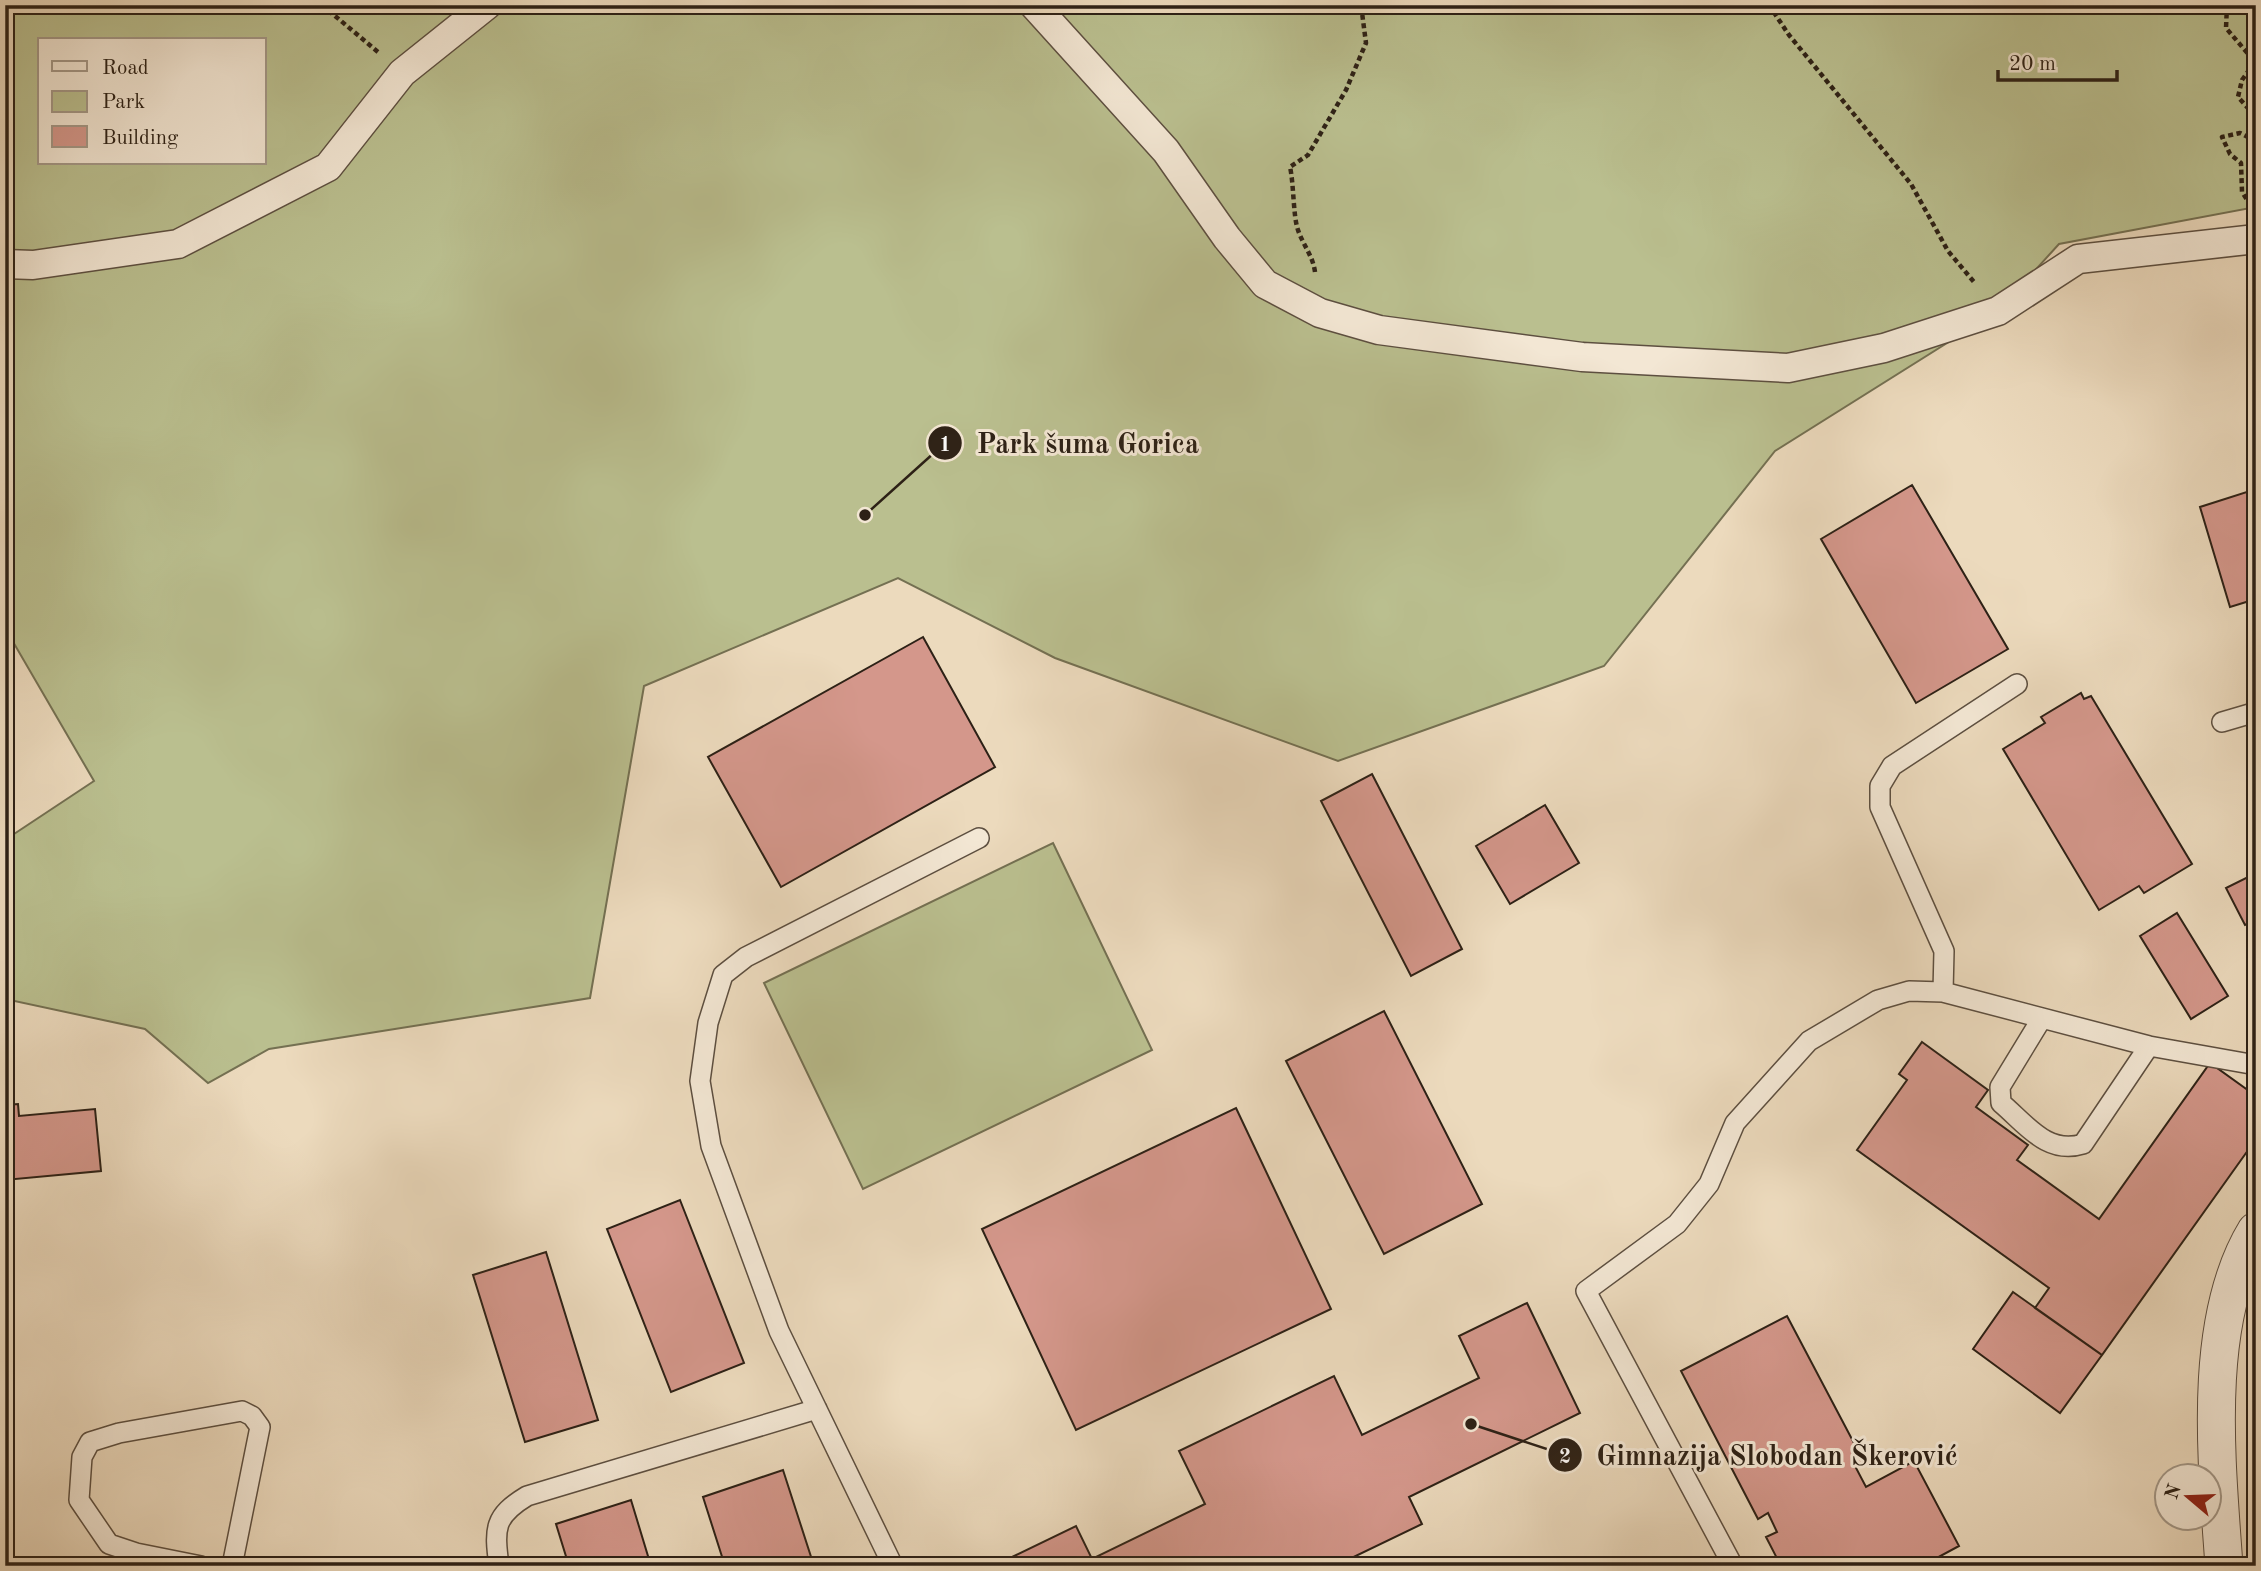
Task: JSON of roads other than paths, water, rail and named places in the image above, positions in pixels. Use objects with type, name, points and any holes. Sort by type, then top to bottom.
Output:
[{"type":"street","points":[[5,264],[33,265],[178,244],[328,167],[402,73],[487,5]]},
{"type":"street","points":[[1034,5],[1166,151],[1227,238],[1265,284],[1320,313],[1379,330],[1582,356],[1788,368],[1884,348],[1998,311],[2078,259],[2256,239]]},
{"type":"street","points":[[2224,1566],[2218,1476],[2221,1347],[2236,1276],[2256,1230]]},
{"type":"lane","points":[[1943,992],[1944,951],[1880,807],[1880,786],[1892,766],[2017,684]]},
{"type":"lane","points":[[2222,722],[2256,712]]},
{"type":"lane","points":[[893,1566],[779,1331],[711,1146],[700,1081],[708,1023],[723,975],[746,957],[979,838]]},
{"type":"lane","points":[[1733,1566],[1586,1292],[1677,1224],[1709,1185],[1735,1123],[1809,1041],[1878,1000],[1909,991],[1943,992],[2149,1046],[2256,1065]]},
{"type":"lane","points":[[2042,1018],[2000,1087],[2001,1103],[2049,1144],[2067,1149],[2083,1144],[2149,1046]]},
{"type":"lane","points":[[499,1566],[496,1546],[504,1509],[527,1496],[817,1409]]},
{"type":"lane","points":[[201,1566],[136,1553],[109,1544],[79,1500],[82,1457],[90,1442],[119,1433],[242,1411],[252,1416],[260,1427],[232,1566]]},
{"type":"place","name":"Park šuma Gorica","points":[[865,515]]},
{"type":"place","name":"Gimnazija Slobodan Škerović","points":[[1471,1424]]}]
